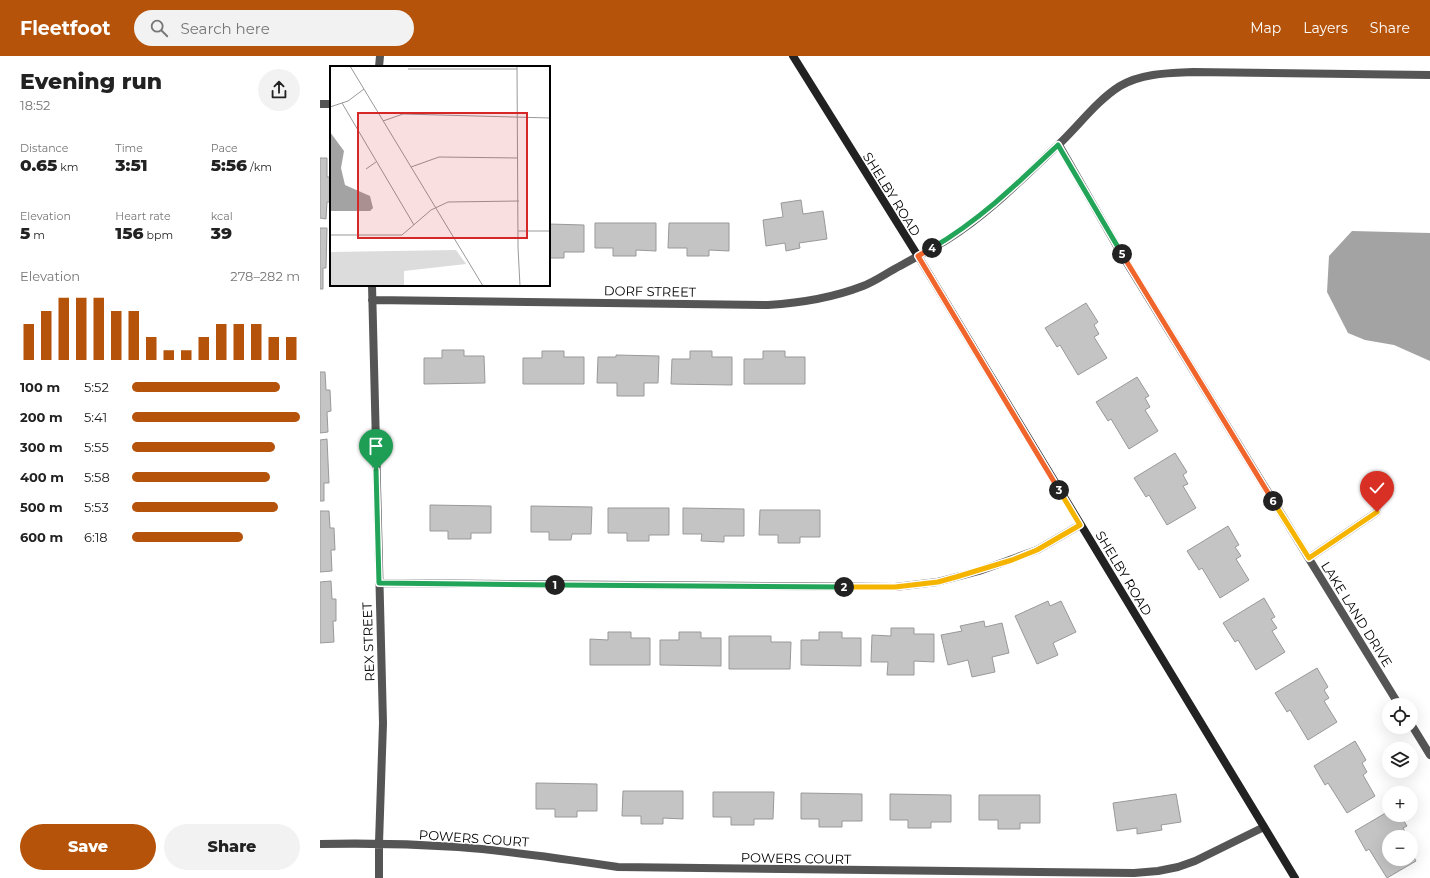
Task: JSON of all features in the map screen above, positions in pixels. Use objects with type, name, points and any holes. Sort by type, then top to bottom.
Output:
[{"type":"street","points":[[379,66],[380,56]]},
{"type":"street","name":"SHELBY ROAD","points":[[793,56],[918,256],[1294,878]]},
{"type":"street","name":"DORF STREET","points":[[372,300],[768,305],[809,301],[864,285],[948,239],[985,212],[1058,145],[1106,96],[1120,86],[1140,77],[1193,72],[1430,75]]},
{"type":"street","name":"LAKE LAND DRIVE","points":[[1058,145],[1122,255],[1395,698]]},
{"type":"street","name":"REX STREET","points":[[372,286],[383,723],[379,878]]},
{"type":"street","points":[[1309,558],[1377,512]]},
{"type":"street","points":[[379,583],[895,587],[938,582],[979,571],[1037,550],[1080,525]]},
{"type":"street","points":[[1417,734],[1430,755]]},
{"type":"street","name":"POWERS COURT","points":[[320,844],[379,843],[458,847],[520,853],[618,867],[1134,873],[1158,871],[1184,865],[1264,827]]},
{"type":"shaded area","points":[[1352,231],[1430,233],[1430,361],[1394,345],[1365,340],[1348,333],[1327,292],[1329,256]]},
{"type":"building","points":[[320,158],[327,158],[327,177],[330,177],[330,202],[327,202],[326,219],[320,218]]},
{"type":"building","points":[[801,200],[803,214],[823,211],[827,239],[799,243],[800,248],[786,251],[785,243],[766,246],[763,220],[783,217],[781,203]]},
{"type":"building","points":[[595,223],[656,223],[656,251],[636,250],[636,256],[613,256],[613,248],[595,248]]},
{"type":"building","points":[[669,223],[729,223],[729,251],[709,250],[709,256],[687,256],[687,248],[668,248]]},
{"type":"building","points":[[550,224],[584,225],[584,252],[564,252],[564,258],[550,258]]},
{"type":"building","points":[[320,228],[327,228],[326,268],[323,268],[323,289],[320,289]]},
{"type":"building","points":[[1086,303],[1098,322],[1094,325],[1099,334],[1094,337],[1107,358],[1078,375],[1060,345],[1057,347],[1045,328]]},
{"type":"building","points":[[442,350],[464,350],[464,356],[484,356],[485,383],[424,384],[424,358],[442,358]]},
{"type":"building","points":[[542,351],[564,351],[564,357],[584,357],[584,384],[523,384],[523,358],[542,358]]},
{"type":"building","points":[[690,351],[712,351],[712,357],[732,357],[732,385],[671,384],[672,359],[690,359]]},
{"type":"building","points":[[763,351],[785,351],[785,357],[805,357],[805,384],[744,384],[744,359],[763,359]]},
{"type":"building","points":[[616,355],[659,356],[658,383],[644,383],[644,396],[617,396],[617,383],[597,383],[598,357],[616,357]]},
{"type":"building","points":[[320,372],[325,372],[326,390],[330,390],[331,411],[327,412],[328,432],[320,433]]},
{"type":"building","points":[[1137,377],[1149,396],[1145,398],[1150,407],[1145,410],[1158,431],[1129,449],[1111,419],[1108,421],[1096,402]]},
{"type":"building","points":[[327,439],[329,483],[324,483],[324,501],[320,501],[320,440]]},
{"type":"building","points":[[1175,453],[1187,472],[1183,475],[1188,484],[1183,486],[1196,508],[1167,525],[1149,495],[1146,497],[1134,478]]},
{"type":"building","points":[[430,505],[491,506],[491,533],[471,533],[471,539],[448,539],[448,531],[430,531]]},
{"type":"building","points":[[531,506],[592,507],[591,534],[572,534],[571,540],[549,540],[549,532],[531,532]]},
{"type":"building","points":[[608,508],[669,508],[669,535],[649,535],[649,541],[627,541],[627,533],[608,533]]},
{"type":"building","points":[[683,508],[744,509],[744,536],[724,536],[724,542],[701,541],[702,534],[683,534]]},
{"type":"building","points":[[760,510],[820,510],[820,537],[800,537],[800,543],[778,543],[778,535],[759,535]]},
{"type":"building","points":[[320,511],[329,511],[330,528],[334,528],[335,550],[331,550],[332,571],[320,572]]},
{"type":"building","points":[[1228,526],[1239,545],[1235,547],[1241,556],[1236,559],[1249,580],[1220,598],[1202,568],[1199,570],[1187,551]]},
{"type":"building","points":[[331,581],[332,599],[336,599],[336,621],[333,621],[334,642],[320,643],[320,582]]},
{"type":"building","points":[[1264,598],[1275,617],[1271,619],[1277,628],[1272,631],[1285,652],[1256,670],[1238,640],[1235,642],[1223,623]]},
{"type":"building","points":[[1048,601],[1050,606],[1061,601],[1076,632],[1053,643],[1058,655],[1037,664],[1015,616]]},
{"type":"building","points":[[984,621],[985,627],[1002,623],[1009,653],[992,657],[995,672],[972,677],[968,660],[948,665],[941,635],[962,631],[960,626]]},
{"type":"building","points":[[891,628],[914,628],[914,634],[934,634],[934,662],[914,661],[914,675],[887,675],[888,662],[871,662],[872,635],[891,636]]},
{"type":"building","points":[[608,632],[631,632],[631,638],[650,638],[650,665],[590,665],[590,639],[608,640]]},
{"type":"building","points":[[679,632],[701,632],[701,638],[721,638],[721,666],[660,665],[660,640],[679,640]]},
{"type":"building","points":[[819,632],[842,632],[842,638],[861,638],[861,666],[801,665],[801,640],[819,640]]},
{"type":"building","points":[[729,636],[771,636],[771,642],[791,642],[790,669],[729,669]]},
{"type":"building","points":[[1317,668],[1328,687],[1324,690],[1329,698],[1324,701],[1337,722],[1308,740],[1290,710],[1287,712],[1275,693]]},
{"type":"building","points":[[1355,741],[1366,760],[1362,763],[1367,772],[1363,775],[1375,796],[1347,813],[1328,783],[1325,785],[1314,766]]},
{"type":"building","points":[[536,783],[597,784],[597,811],[577,811],[577,817],[555,817],[555,809],[536,809]]},
{"type":"building","points":[[623,791],[683,791],[683,819],[663,818],[663,824],[641,824],[641,816],[622,816]]},
{"type":"building","points":[[713,792],[774,792],[773,819],[754,819],[754,825],[731,825],[731,817],[713,817]]},
{"type":"building","points":[[801,793],[862,794],[862,821],[842,821],[842,827],[819,827],[819,819],[801,819]]},
{"type":"building","points":[[890,794],[951,795],[951,822],[931,822],[931,828],[908,828],[908,820],[890,820]]},
{"type":"building","points":[[1176,794],[1181,822],[1161,825],[1162,830],[1137,834],[1137,828],[1117,831],[1113,803]]},
{"type":"building","points":[[979,795],[1040,795],[1040,823],[1020,823],[1020,829],[998,829],[998,820],[979,820]]},
{"type":"building","points":[[1382,815],[1382,822],[1404,822],[1407,826],[1403,828],[1404,830],[1382,830],[1382,866],[1407,866],[1387,878],[1369,849],[1366,851],[1355,831]]},
{"type":"route","points":[[376,470],[379,583],[869,588],[895,587],[938,582],[979,571],[1037,550],[1080,525],[918,256],[948,239],[985,212],[1058,145],[1122,255],[1309,558],[1377,512]]}]
